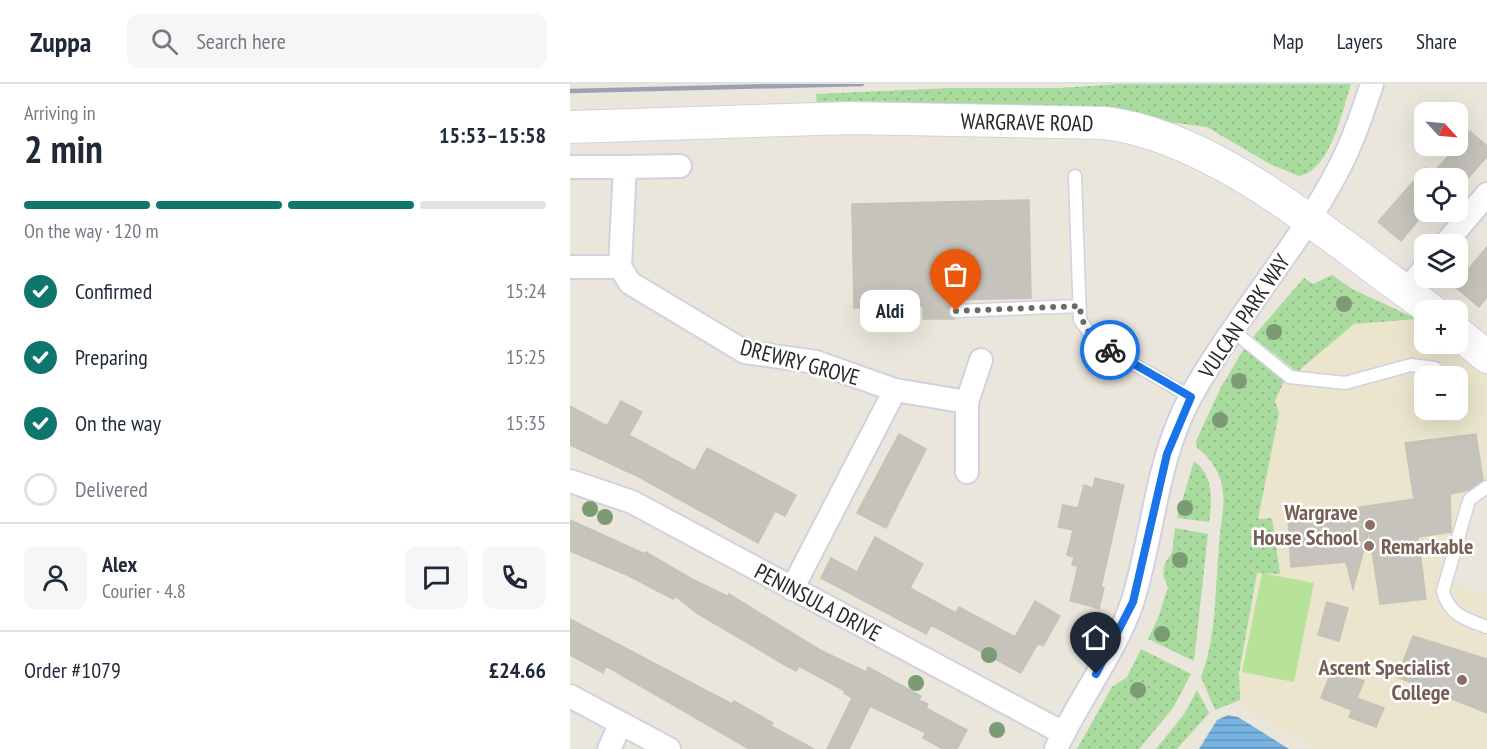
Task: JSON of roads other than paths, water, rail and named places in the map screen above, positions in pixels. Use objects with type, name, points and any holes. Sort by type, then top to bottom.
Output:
[{"type":"street","name":"VULCAN PARK WAY","points":[[1060,741],[1133,602],[1167,454],[1191,397],[1232,330],[1309,219],[1346,154],[1372,84]]},
{"type":"street","name":"WARGRAVE ROAD","points":[[570,128],[851,118],[1105,123],[1132,126],[1206,158],[1266,190],[1309,219],[1414,278]]},
{"type":"street","points":[[570,167],[680,166]]},
{"type":"street","points":[[570,267],[620,267],[626,167]]},
{"type":"street","points":[[1453,234],[1487,194]]},
{"type":"street","name":"DREWRY GROVE","points":[[620,267],[630,284],[745,352],[816,362],[895,390],[967,402]]},
{"type":"street","points":[[1468,341],[1487,357]]},
{"type":"street","points":[[967,472],[967,402],[981,360]]},
{"type":"street","points":[[792,589],[895,390]]},
{"type":"street","name":"PENINSULA DRIVE","points":[[570,481],[632,502],[792,589],[1060,741]]},
{"type":"street","points":[[570,696],[620,725],[669,749]]},
{"type":"street","points":[[609,749],[620,725]]},
{"type":"lane","points":[[1075,176],[1080,320],[1097,343],[1191,397]]},
{"type":"lane","points":[[956,311],[1080,306]]},
{"type":"lane","points":[[1232,330],[1290,376],[1345,383],[1411,365],[1419,366]]},
{"type":"lane","points":[[1487,487],[1470,499],[1443,591],[1446,604],[1452,612],[1487,627]]},
{"type":"water","points":[[1228,715],[1238,717],[1289,749],[1199,749],[1217,720]]},
{"type":"railway","points":[[570,91],[862,84]]},
{"type":"place","name":"Aldi","points":[[956,311]]},
{"type":"place","name":"Wargrave House School","points":[[1370,525]]},
{"type":"place","name":"Remarkable","points":[[1369,546]]},
{"type":"place","name":"Ascent Specialist College","points":[[1462,680]]}]
